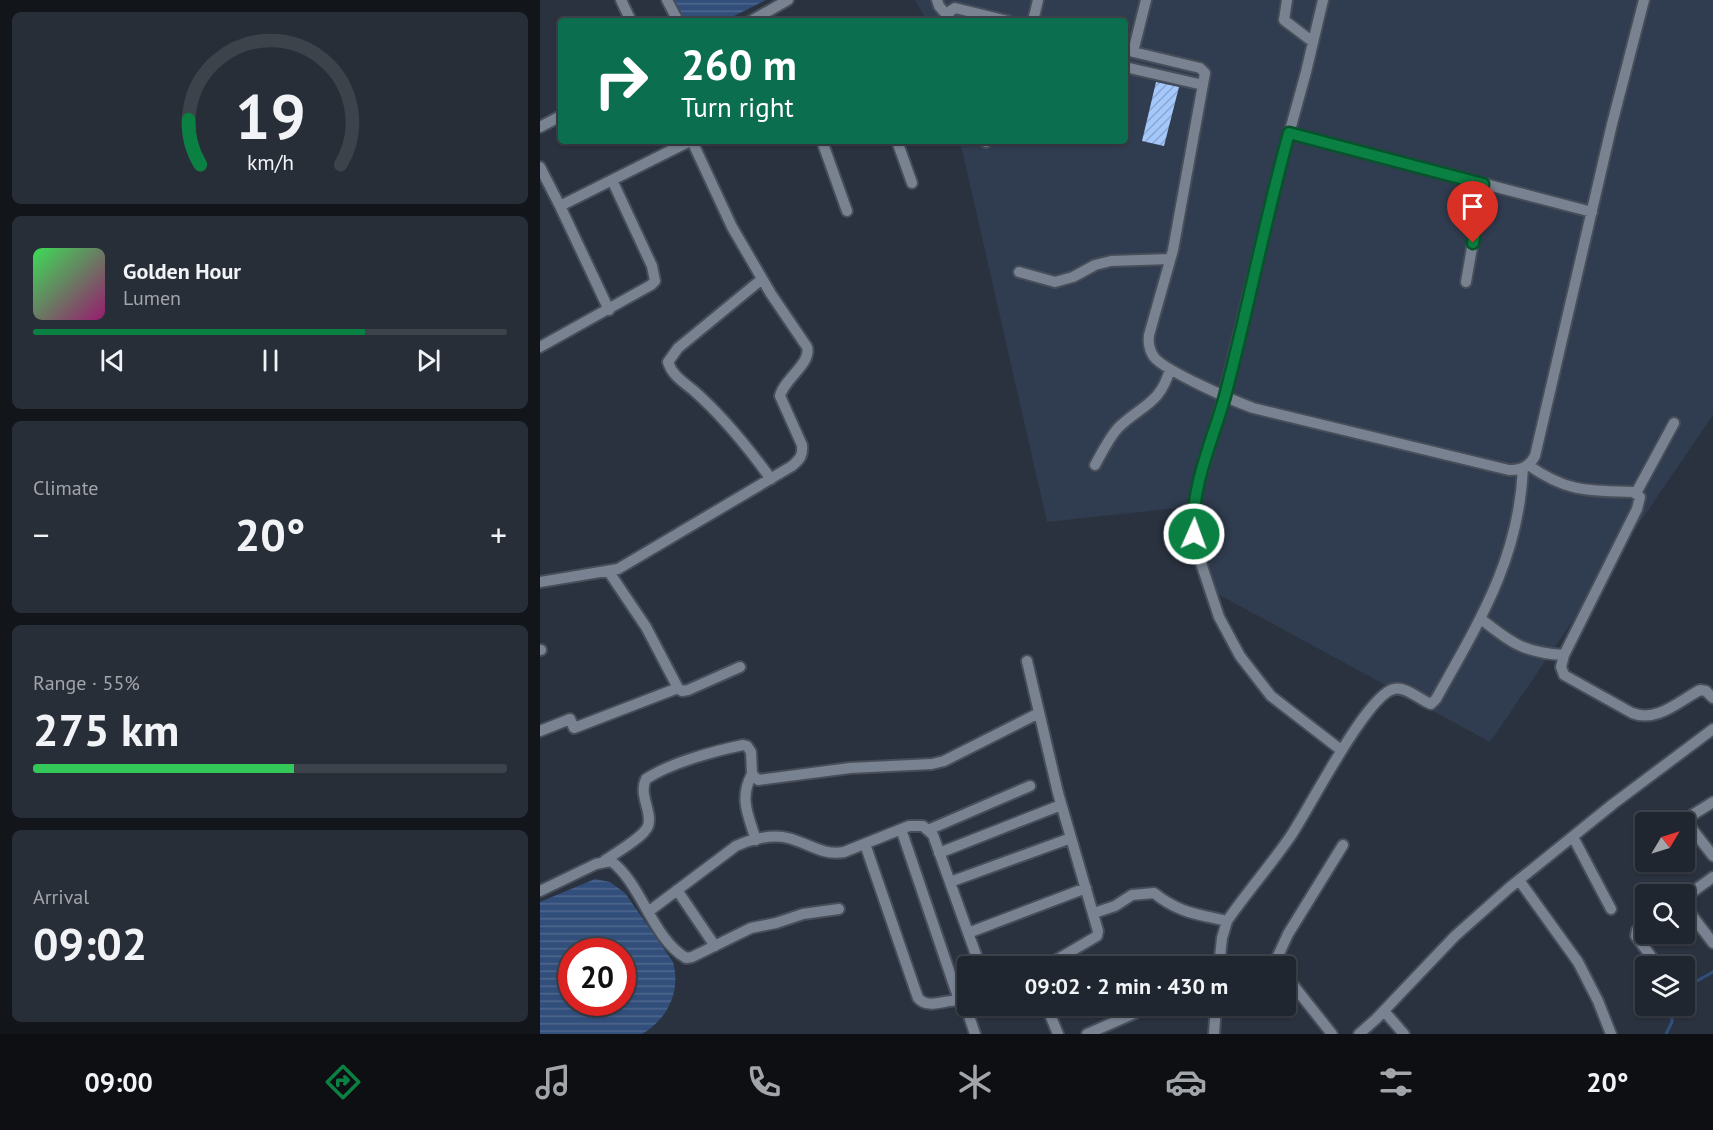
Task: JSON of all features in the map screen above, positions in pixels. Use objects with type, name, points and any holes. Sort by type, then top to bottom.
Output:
[{"type":"street","points":[[621,0],[630,18]]},
{"type":"street","points":[[667,0],[676,18]]},
{"type":"street","points":[[756,18],[788,0]]},
{"type":"street","points":[[937,0],[939,6],[949,17],[955,8],[996,18]]},
{"type":"street","points":[[1034,18],[1038,0]]},
{"type":"street","points":[[1146,0],[1129,51],[1203,69],[1205,76],[1170,259],[1149,342],[1154,356],[1170,369],[1253,408],[1509,470],[1526,466],[1553,481],[1578,490],[1636,493]]},
{"type":"street","points":[[1287,0],[1284,20],[1313,42]]},
{"type":"street","points":[[1323,0],[1224,396],[1194,505],[1194,534],[1198,554],[1219,617],[1250,671],[1271,696],[1341,750]]},
{"type":"street","points":[[1220,956],[1227,921],[1291,836],[1341,750],[1371,709],[1392,689],[1400,689],[1429,703],[1434,702],[1480,619],[1504,568],[1517,525],[1526,466],[1535,456],[1644,0]]},
{"type":"street","points":[[1128,68],[1203,85]]},
{"type":"street","points":[[540,127],[558,118]]},
{"type":"street","points":[[1289,133],[1592,212]]},
{"type":"street","points":[[560,206],[685,144]]},
{"type":"street","points":[[540,582],[609,572],[626,566],[792,466],[803,453],[802,445],[780,396],[782,390],[808,358],[809,352],[732,227],[692,144]]},
{"type":"street","points":[[823,144],[847,211]]},
{"type":"street","points":[[898,144],[912,183]]},
{"type":"street","points":[[540,167],[609,310]]},
{"type":"street","points":[[540,347],[609,310],[655,281],[652,266],[612,180]]},
{"type":"street","points":[[1466,282],[1483,184]]},
{"type":"street","points":[[1019,272],[1055,282],[1073,277],[1095,265],[1111,261],[1170,259]]},
{"type":"street","points":[[762,279],[678,348],[668,362],[675,375],[714,408],[733,428],[771,478]]},
{"type":"street","points":[[1095,465],[1117,430],[1158,395],[1170,369]]},
{"type":"street","points":[[1636,493],[1674,423]]},
{"type":"street","points":[[1636,493],[1640,500],[1637,509],[1564,655],[1561,667],[1564,675],[1639,715],[1654,716],[1702,690],[1713,698],[1713,703]]},
{"type":"street","points":[[609,572],[646,627],[678,688],[682,691],[740,667]]},
{"type":"street","points":[[1480,619],[1522,648],[1541,654],[1564,655]]},
{"type":"street","points":[[1027,661],[1061,805],[1098,931],[1097,936],[1063,956]]},
{"type":"street","points":[[540,731],[570,719],[574,728],[678,688]]},
{"type":"street","points":[[752,774],[758,780],[765,780],[850,768],[932,764],[944,761],[1039,713]]},
{"type":"street","points":[[1359,1034],[1455,936],[1573,837],[1713,729]]},
{"type":"street","points":[[540,891],[604,861],[643,833],[648,826],[643,785],[646,779],[654,773],[709,753],[743,745],[747,746],[751,752],[752,774],[746,786],[745,802],[756,840]]},
{"type":"street","points":[[928,830],[1030,786]]},
{"type":"street","points":[[1695,813],[1713,802]]},
{"type":"street","points":[[939,853],[1061,805]]},
{"type":"street","points":[[648,912],[736,846],[779,837],[790,838],[818,850],[836,854],[916,825],[928,830],[933,836],[976,956]]},
{"type":"street","points":[[901,829],[957,994]]},
{"type":"street","points":[[1695,835],[1713,856]]},
{"type":"street","points":[[1573,837],[1611,909]]},
{"type":"street","points":[[950,882],[1071,838]]},
{"type":"street","points":[[865,844],[918,998],[922,1003],[928,1004],[957,1000]]},
{"type":"street","points":[[1278,956],[1288,934],[1343,845]]},
{"type":"street","points":[[604,861],[611,861],[615,865],[672,948],[686,958],[751,928],[803,914],[839,909]]},
{"type":"street","points":[[1695,890],[1713,877]]},
{"type":"street","points":[[1520,880],[1578,962],[1598,1001],[1611,1034]]},
{"type":"street","points":[[968,933],[1086,888]]},
{"type":"street","points":[[676,890],[715,945]]},
{"type":"street","points":[[1094,913],[1115,906],[1132,895],[1154,893],[1169,905],[1184,911],[1227,921]]},
{"type":"street","points":[[1695,919],[1713,943]]},
{"type":"street","points":[[1296,989],[1332,1034]]},
{"type":"street","points":[[1384,1011],[1404,1034]]},
{"type":"street","points":[[970,1016],[975,1034]]},
{"type":"street","points":[[1051,1016],[1058,1034]]},
{"type":"street","points":[[1087,1034],[1128,1016]]},
{"type":"street","points":[[1214,1034],[1215,1016]]},
{"type":"shaded area","points":[[915,0],[1713,0],[1713,415],[1490,742],[1216,593],[1195,506],[1047,522],[961,144],[1128,144],[1128,18],[925,18]]},
{"type":"water","points":[[674,0],[766,0],[730,18],[684,18]]},
{"type":"water","points":[[595,879],[610,882],[625,893],[673,962],[675,983],[670,1003],[659,1020],[642,1034],[540,1034],[540,902]]},
{"type":"building","points":[[1156,82],[1179,87],[1164,146],[1142,141]]},
{"type":"waterway","points":[[1695,982],[1713,972]]},
{"type":"waterway","points":[[1666,1034],[1672,1022],[1672,1016]]},
{"type":"route","points":[[1194,534],[1194,505],[1198,486],[1224,396],[1289,133],[1483,184],[1473,243]]}]
